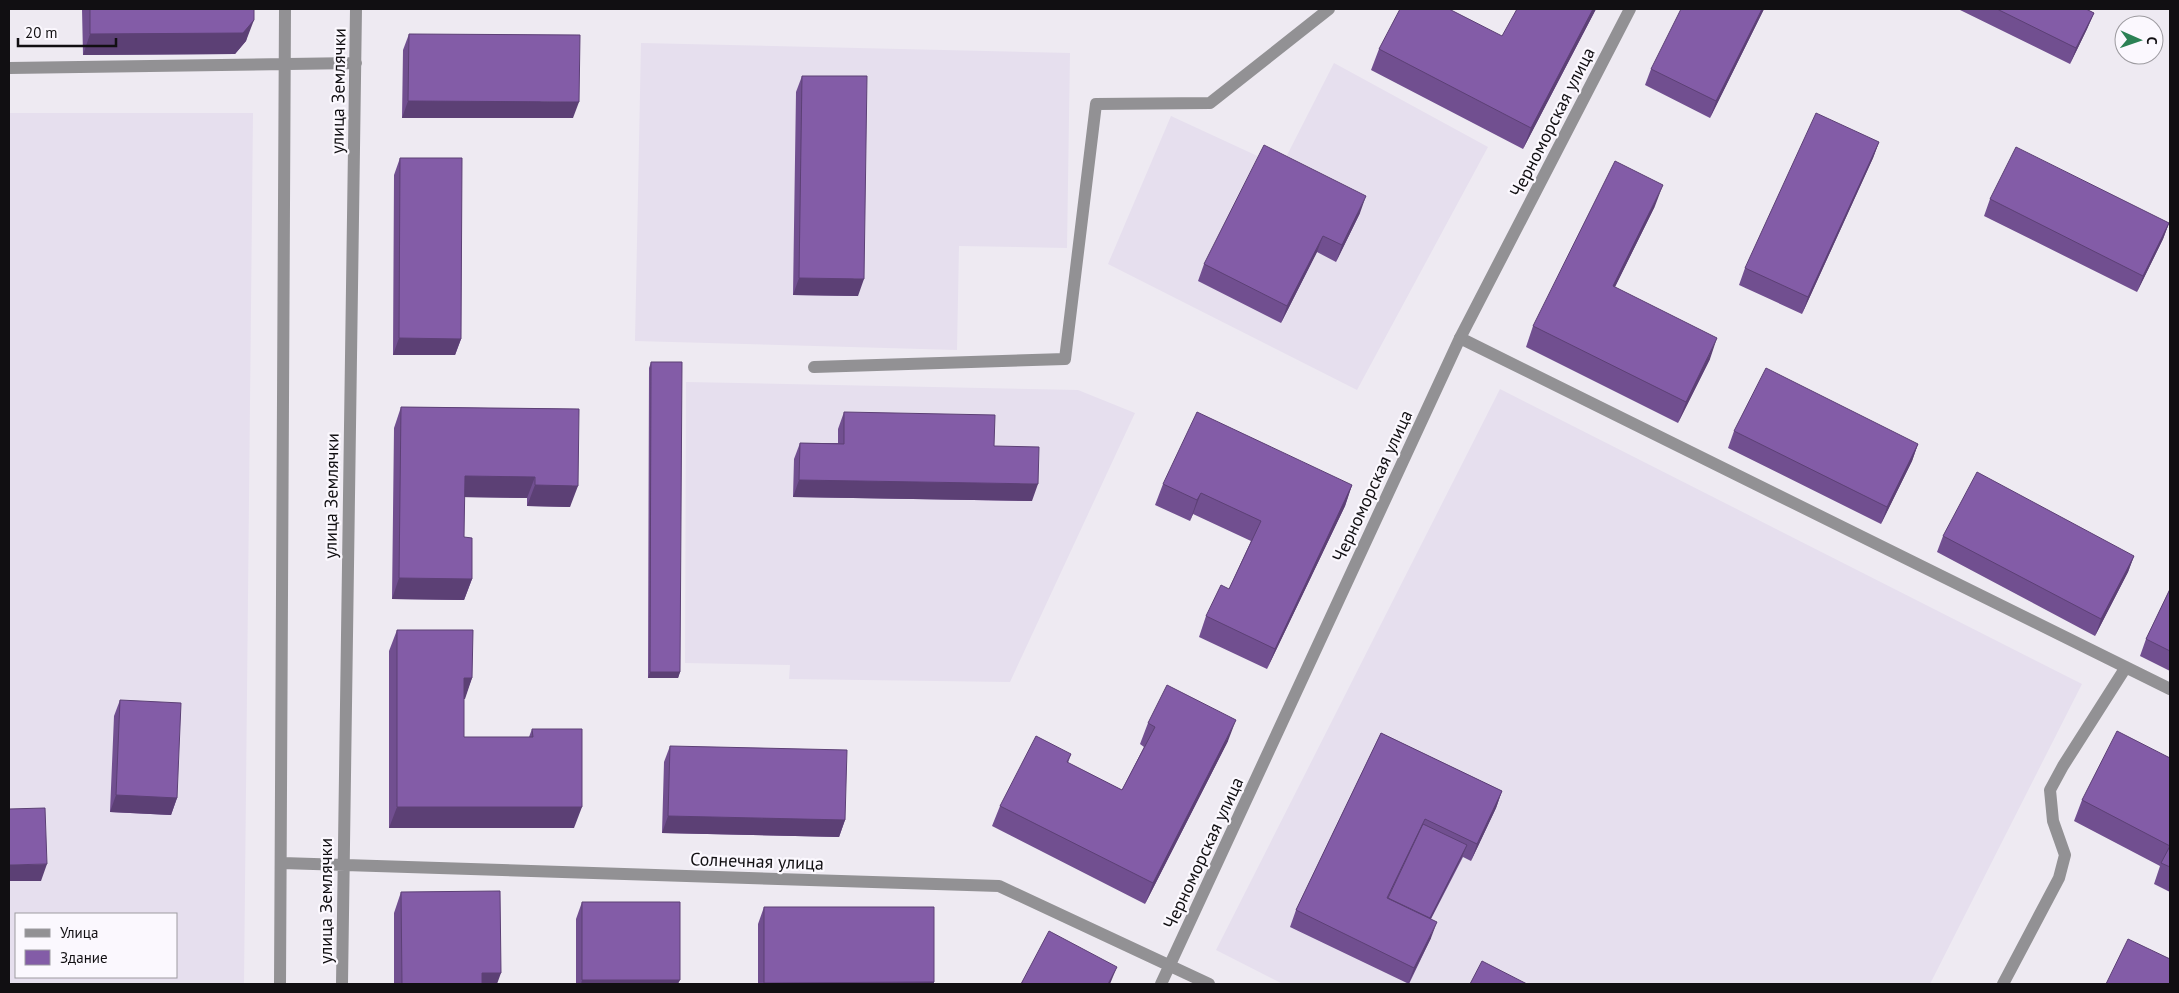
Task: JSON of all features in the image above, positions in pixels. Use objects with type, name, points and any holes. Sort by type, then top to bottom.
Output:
[{"type":"street","points":[[280,984],[285,9]]},
{"type":"street","name":"улица Землячки","points":[[342,984],[342,865],[356,9]]},
{"type":"street","points":[[814,367],[1065,358],[1096,104],[1210,103],[1328,9]]},
{"type":"street","name":"Черноморская улица","points":[[1160,984],[1460,338],[1630,9]]},
{"type":"street","points":[[9,68],[356,63]]},
{"type":"street","points":[[1460,338],[2170,689]]},
{"type":"street","points":[[2003,984],[2060,878],[2065,855],[2053,821],[2050,790],[2063,766],[2126,667]]},
{"type":"street","name":"Солнечная улица","points":[[282,863],[999,886],[1209,984]]},
{"type":"shaded area","points":[[641,43],[1070,53],[1067,248],[959,246],[957,350],[635,341]]},
{"type":"shaded area","points":[[1334,63],[1488,147],[1357,390],[1108,264],[1171,116],[1281,167]]},
{"type":"shaded area","points":[[9,113],[253,113],[244,984],[9,984]]},
{"type":"shaded area","points":[[686,382],[1078,390],[1135,413],[1010,682],[789,679],[790,665],[685,663]]},
{"type":"shaded area","points":[[1500,389],[2082,684],[1930,984],[1283,984],[1216,950]]},
{"type":"building","points":[[90,9],[254,9],[254,20],[243,33],[90,34]]},
{"type":"building","points":[[1400,9],[1449,9],[1502,36],[1517,9],[1593,9],[1531,128],[1379,49]]},
{"type":"building","points":[[1681,9],[1762,9],[1716,101],[1651,69]]},
{"type":"building","points":[[1997,9],[2086,9],[2094,13],[2076,48]]},
{"type":"building","points":[[409,34],[580,35],[579,102],[408,101]]},
{"type":"building","points":[[802,76],[867,76],[864,279],[799,278]]},
{"type":"building","points":[[1816,113],[1879,142],[1808,297],[1745,268]]},
{"type":"building","points":[[1264,145],[1366,196],[1342,245],[1323,236],[1287,306],[1204,264]]},
{"type":"building","points":[[2016,147],[2169,223],[2143,276],[1990,199]]},
{"type":"building","points":[[400,158],[462,158],[461,339],[399,338]]},
{"type":"building","points":[[1615,161],[1663,185],[1613,286],[1717,338],[1686,402],[1533,326]]},
{"type":"building","points":[[651,362],[682,362],[680,672],[650,672]]},
{"type":"building","points":[[1766,368],[1918,444],[1887,507],[1734,431]]},
{"type":"building","points":[[401,407],[579,409],[578,486],[535,485],[535,477],[465,476],[464,537],[472,538],[472,579],[399,578]]},
{"type":"building","points":[[844,412],[995,415],[994,446],[1039,447],[1038,484],[799,480],[800,443],[844,444]]},
{"type":"building","points":[[1197,412],[1352,485],[1275,649],[1206,616],[1221,585],[1229,589],[1261,521],[1201,493],[1197,500],[1163,484]]},
{"type":"building","points":[[1977,472],[2134,556],[2101,619],[1943,536]]},
{"type":"building","points":[[2170,589],[2170,651],[2146,639]]},
{"type":"building","points":[[397,630],[473,630],[472,678],[464,678],[464,737],[533,737],[532,729],[582,729],[582,807],[397,807]]},
{"type":"building","points":[[1167,685],[1236,720],[1153,883],[1000,806],[1036,736],[1071,754],[1067,762],[1122,790],[1155,727],[1148,723]]},
{"type":"building","points":[[120,700],[181,703],[177,798],[116,795]]},
{"type":"building","points":[[2117,731],[2170,758],[2170,846],[2082,800]]},
{"type":"building","points":[[1381,733],[1502,791],[1477,844],[1425,819],[1387,898],[1437,922],[1414,968],[1296,910]]},
{"type":"building","points":[[670,746],[847,750],[845,820],[668,816]]},
{"type":"building","points":[[45,808],[47,864],[9,865],[9,809]]},
{"type":"building","points":[[1423,824],[1467,845],[1430,918],[1388,898]]},
{"type":"building","points":[[2170,846],[2170,867],[2161,863]]},
{"type":"building","points":[[500,891],[501,973],[482,973],[482,984],[402,984],[401,892]]},
{"type":"building","points":[[582,902],[680,902],[680,980],[582,980]]},
{"type":"building","points":[[764,907],[934,907],[934,982],[764,983]]},
{"type":"building","points":[[1049,931],[1117,967],[1108,984],[1021,984]]},
{"type":"building","points":[[2128,939],[2170,959],[2170,984],[2106,984]]},
{"type":"building","points":[[1482,961],[1527,984],[1470,984]]}]
